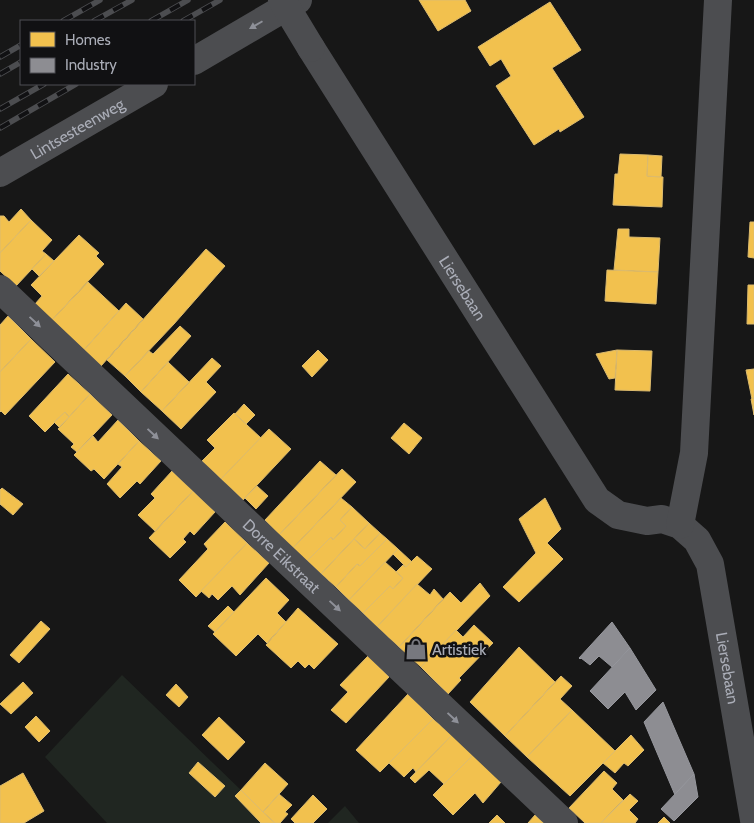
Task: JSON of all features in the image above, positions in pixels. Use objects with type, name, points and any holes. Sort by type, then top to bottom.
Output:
[{"type":"street","name":"Liersebaan","points":[[282,0],[597,500],[618,515],[647,521],[662,519],[680,525],[697,540],[710,564],[754,820]]},
{"type":"street","points":[[195,60],[298,0]]},
{"type":"street","points":[[680,525],[694,453],[718,0]]},
{"type":"street","name":"Lintsesteenweg","points":[[0,173],[152,85]]},
{"type":"street","name":"Dorre Eikstraat","points":[[0,289],[564,823]]},
{"type":"shaded area","points":[[122,675],[275,823],[107,823],[45,757]]},
{"type":"shaded area","points":[[345,806],[359,823],[328,823]]},
{"type":"building: Homes","points":[[419,0],[465,0],[471,11],[438,31]]},
{"type":"building: Homes","points":[[550,2],[581,50],[552,68],[584,117],[560,132],[559,129],[534,145],[496,86],[511,76],[501,59],[490,66],[478,47]]},
{"type":"building: Homes","points":[[620,154],[648,155],[647,176],[663,177],[662,207],[613,205],[615,174],[618,174]]},
{"type":"building: Homes","points":[[648,155],[662,156],[661,177],[647,176]]},
{"type":"building: Homes","points":[[21,209],[31,220],[0,253],[0,216],[4,216],[9,222]]},
{"type":"building: Homes","points":[[31,220],[52,240],[42,251],[46,254],[16,286],[0,271],[0,253]]},
{"type":"building: Homes","points":[[750,222],[754,222],[754,258],[748,257]]},
{"type":"building: Homes","points":[[618,229],[629,229],[629,237],[660,238],[658,272],[614,270]]},
{"type":"building: Homes","points":[[79,235],[99,253],[96,256],[104,264],[52,320],[35,304],[42,296],[31,285]]},
{"type":"building: Homes","points":[[206,249],[225,266],[125,376],[107,360]]},
{"type":"building: Homes","points":[[46,254],[54,261],[39,276],[32,269]]},
{"type":"building: Homes","points":[[607,270],[658,272],[656,304],[605,301]]},
{"type":"building: Homes","points":[[88,282],[119,311],[84,350],[52,320]]},
{"type":"building: Homes","points":[[748,285],[754,285],[754,324],[747,324]]},
{"type":"building: Homes","points":[[126,303],[143,319],[101,366],[84,350]]},
{"type":"building: Homes","points":[[8,316],[31,339],[0,372],[0,325]]},
{"type":"building: Homes","points":[[180,326],[191,336],[141,392],[125,376],[149,351],[153,354]]},
{"type":"building: Homes","points":[[31,339],[55,362],[5,415],[0,412],[0,372]]},
{"type":"building: Homes","points":[[318,350],[328,360],[312,377],[302,366]]},
{"type":"building: Homes","points":[[617,350],[652,351],[650,391],[615,390]]},
{"type":"building: Homes","points":[[617,350],[615,378],[609,379],[596,354]]},
{"type":"building: Homes","points":[[212,358],[221,366],[206,382],[216,392],[181,429],[162,411]]},
{"type":"building: Homes","points":[[168,362],[189,382],[162,411],[141,392]]},
{"type":"building: Homes","points":[[754,369],[754,398],[752,399],[746,370]]},
{"type":"building: Homes","points":[[68,374],[90,394],[69,417],[65,412],[45,432],[29,416]]},
{"type":"building: Homes","points":[[90,394],[112,415],[77,452],[71,447],[74,444],[58,429]]},
{"type":"building: Homes","points":[[754,398],[754,415],[751,399]]},
{"type":"building: Homes","points":[[244,404],[255,415],[246,424],[235,414]]},
{"type":"building: Homes","points":[[65,412],[69,417],[59,427],[54,422]]},
{"type":"building: Homes","points":[[234,413],[261,438],[221,479],[202,461],[215,448],[207,440]]},
{"type":"building: Homes","points":[[118,420],[139,441],[104,479],[94,469],[91,471],[74,455],[93,436],[98,442]]},
{"type":"building: Homes","points":[[404,423],[422,438],[409,454],[391,438]]},
{"type":"building: Homes","points":[[269,429],[291,449],[243,500],[221,479]]},
{"type":"building: Homes","points":[[139,441],[161,461],[140,484],[137,481],[120,498],[107,484],[122,467],[118,464]]},
{"type":"building: Homes","points":[[320,461],[336,475],[279,535],[265,520]]},
{"type":"building: Homes","points":[[342,469],[356,482],[293,548],[279,535]]},
{"type":"building: Homes","points":[[172,471],[193,491],[155,531],[138,515],[155,498],[151,494]]},
{"type":"building: Homes","points":[[257,486],[268,496],[256,509],[245,498]]},
{"type":"building: Homes","points":[[2,488],[23,504],[13,515],[0,504],[0,490]]},
{"type":"building: Homes","points":[[193,491],[215,512],[194,535],[190,531],[183,539],[186,542],[170,558],[149,538]]},
{"type":"building: Homes","points":[[341,498],[352,507],[340,520],[346,526],[333,540],[331,537],[307,561],[293,548]]},
{"type":"building: Homes","points":[[545,498],[561,529],[547,543],[563,559],[519,602],[503,587],[536,553],[519,519]]},
{"type":"building: Homes","points":[[352,507],[369,523],[321,574],[307,561],[331,537],[333,540],[346,526],[340,520]]},
{"type":"building: Homes","points":[[225,522],[247,543],[196,597],[179,580],[208,549],[204,544]]},
{"type":"building: Homes","points":[[369,523],[380,533],[365,549],[354,539]]},
{"type":"building: Homes","points":[[380,533],[387,539],[360,566],[357,564],[336,587],[321,574],[354,539],[365,549]]},
{"type":"building: Homes","points":[[387,539],[398,549],[349,600],[336,587],[357,564],[360,566]]},
{"type":"building: Homes","points":[[247,543],[269,563],[240,595],[232,586],[218,600],[212,594],[209,598],[201,591]]},
{"type":"building: Homes","points":[[398,549],[412,562],[406,567],[393,554]]},
{"type":"building: Homes","points":[[417,556],[432,569],[377,627],[363,613],[390,586],[393,589],[403,578],[396,572],[403,565],[406,567]]},
{"type":"building: Homes","points":[[385,562],[403,578],[393,589],[390,586],[363,613],[349,600]]},
{"type":"building: Homes","points":[[266,578],[289,600],[277,613],[286,622],[267,643],[258,634],[236,656],[213,634]]},
{"type":"building: Homes","points":[[480,583],[490,596],[421,667],[399,647],[450,592],[461,603]]},
{"type":"building: Homes","points":[[417,584],[430,595],[434,589],[443,599],[399,647],[377,627]]},
{"type":"building: Homes","points":[[228,606],[234,612],[215,632],[208,626]]},
{"type":"building: Homes","points":[[298,608],[338,644],[314,669],[309,664],[305,668],[298,661],[291,668],[266,645]]},
{"type":"building: Homes","points":[[41,621],[50,629],[19,663],[10,655]]},
{"type":"building: Homes","points":[[474,625],[493,643],[459,678],[461,680],[448,694],[421,667],[456,630],[463,637]]},
{"type":"building: Homes","points":[[519,647],[555,682],[505,736],[470,702]]},
{"type":"building: Homes","points":[[368,656],[389,677],[346,723],[331,710],[348,692],[340,685]]},
{"type":"building: Homes","points":[[561,676],[572,686],[560,699],[572,710],[527,757],[505,736]]},
{"type":"building: Homes","points":[[23,682],[33,693],[11,714],[0,704]]},
{"type":"building: Homes","points":[[176,684],[188,697],[179,707],[166,695]]},
{"type":"building: Homes","points":[[408,694],[433,719],[380,772],[356,750]]},
{"type":"building: Homes","points":[[572,710],[615,751],[570,796],[527,757]]},
{"type":"building: Homes","points":[[36,716],[50,731],[39,742],[25,727]]},
{"type":"building: Homes","points":[[219,717],[245,742],[228,760],[202,735]]},
{"type":"building: Homes","points":[[433,719],[452,735],[416,772],[413,768],[404,777],[389,763]]},
{"type":"building: Homes","points":[[452,735],[473,755],[444,784],[429,770],[415,783],[410,778]]},
{"type":"building: Homes","points":[[631,735],[644,750],[628,766],[624,763],[615,773],[603,763]]},
{"type":"building: Homes","points":[[473,755],[501,782],[483,803],[475,793],[453,815],[433,795]]},
{"type":"building: Homes","points":[[198,762],[225,786],[215,797],[189,773]]},
{"type":"building: Homes","points":[[265,763],[288,784],[263,812],[241,790]]},
{"type":"building: Homes","points":[[604,771],[617,783],[612,789],[623,800],[601,823],[585,823],[569,808]]},
{"type":"building: Homes","points":[[23,773],[44,811],[24,823],[0,823],[0,786]]},
{"type":"building: Homes","points":[[241,790],[275,823],[261,823],[235,796]]},
{"type":"building: Homes","points":[[279,794],[292,805],[285,812],[288,814],[280,823],[275,823],[263,812]]},
{"type":"building: Homes","points":[[630,794],[638,801],[629,810],[638,819],[635,823],[601,823]]},
{"type":"building: Homes","points":[[313,795],[327,809],[313,823],[295,823],[291,819]]},
{"type":"building: Homes","points":[[497,815],[505,823],[489,823]]},
{"type":"building: Homes","points":[[535,815],[544,823],[528,823]]},
{"type":"building: Homes","points":[[664,817],[670,823],[658,823]]},
{"type":"building: Industry","points":[[612,622],[630,648],[612,667],[599,656],[590,665],[580,659],[579,658]]},
{"type":"building: Industry","points":[[630,648],[656,690],[636,710],[625,692],[608,709],[590,691]]},
{"type":"building: Industry","points":[[663,702],[694,774],[675,795],[644,722]]},
{"type":"building: Industry","points":[[694,774],[698,797],[674,821],[661,809]]},
{"type":"railway","points":[[65,20],[100,0]]},
{"type":"railway","points":[[96,20],[132,0]]},
{"type":"railway","points":[[153,20],[188,0]]},
{"type":"railway","points":[[185,20],[220,0]]},
{"type":"railway","points":[[0,57],[20,46]]},
{"type":"railway","points":[[0,74],[20,63]]},
{"type":"railway","points":[[0,109],[42,85]]},
{"type":"railway","points":[[0,128],[74,85]]},
{"type":"place","name":"Artistiek","points":[[416,649]]}]
